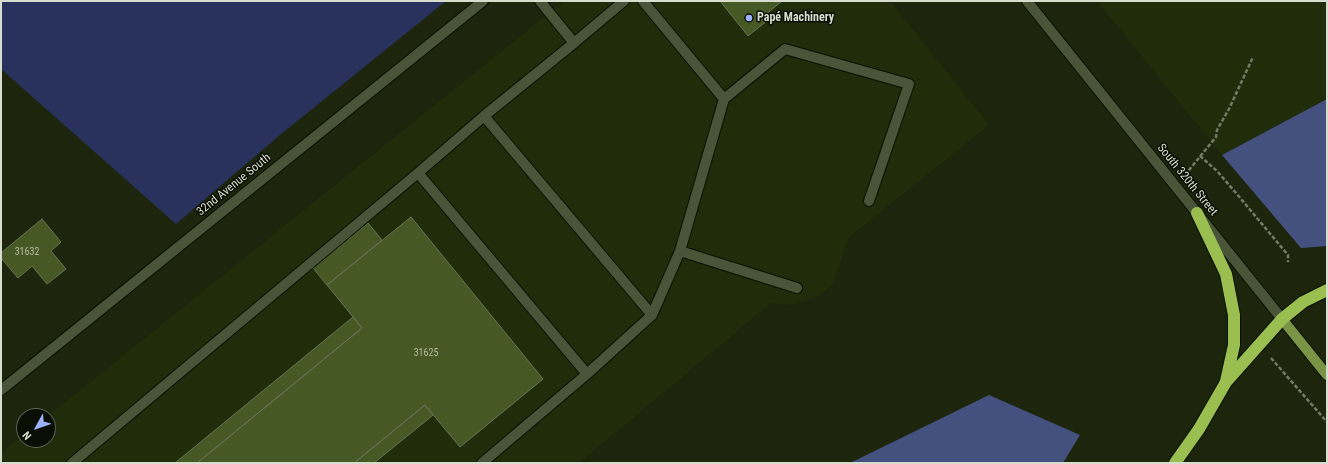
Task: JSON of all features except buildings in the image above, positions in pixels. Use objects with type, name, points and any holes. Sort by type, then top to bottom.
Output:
[{"type":"highway","points":[[1197,213],[1226,274],[1234,315],[1234,345],[1226,382]]},
{"type":"highway","points":[[1175,463],[1199,429],[1226,382],[1282,320],[1303,302],[1327,290]]},
{"type":"main road","name":"South 320th Street","points":[[1282,320],[1327,375]]},
{"type":"street","name":"32nd Avenue South","points":[[1,390],[482,1]]},
{"type":"street","points":[[540,1],[574,43]]},
{"type":"street","points":[[72,463],[484,116],[624,1]]},
{"type":"street","points":[[643,1],[724,99]]},
{"type":"street","name":"South 320th Street","points":[[1027,1],[1282,320]]},
{"type":"street","points":[[482,463],[652,315],[680,251],[724,99],[785,49],[909,84],[869,201]]},
{"type":"street","points":[[484,116],[652,315]]},
{"type":"street","points":[[418,173],[586,374]]},
{"type":"street","points":[[680,251],[797,288]]},
{"type":"path","points":[[1176,186],[1216,137],[1217,130],[1229,109],[1253,57]]},
{"type":"path","points":[[1200,156],[1217,171],[1288,255],[1288,262]]},
{"type":"path","points":[[1271,358],[1327,422]]},
{"type":"shaded area","points":[[1,1],[446,1],[280,135],[176,224],[1,69]]},
{"type":"shaded area","points":[[564,1],[890,1],[989,125],[849,237],[833,284],[819,296],[793,305],[771,303],[579,463],[1,463],[1,453],[16,441],[16,448],[56,448],[56,410]]},
{"type":"shaded area","points":[[1097,1],[1327,1],[1327,99],[1222,155]]},
{"type":"shaded area","points":[[1327,99],[1327,246],[1301,248],[1222,155]]},
{"type":"shaded area","points":[[989,395],[1080,435],[1063,463],[850,463]]},
{"type":"place","name":"Papé Machinery","points":[[749,18]]}]
